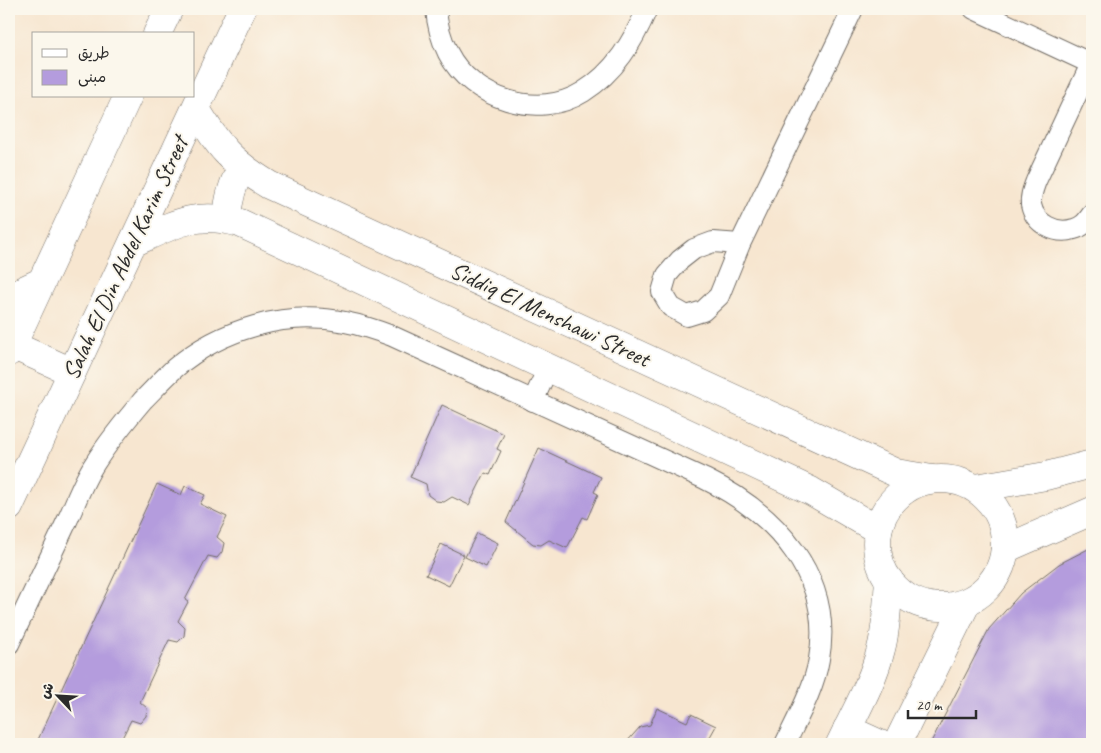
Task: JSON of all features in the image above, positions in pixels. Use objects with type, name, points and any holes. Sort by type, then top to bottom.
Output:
[{"type":"street","points":[[158,32],[168,9]]},
{"type":"street","name":"Salah El Din Abdel Karim Street","points":[[9,507],[242,9]]},
{"type":"street","points":[[436,9],[437,25],[448,54],[468,78],[493,95],[523,104],[553,104],[582,93],[606,75],[625,52],[648,9]]},
{"type":"street","points":[[740,244],[853,9]]},
{"type":"street","points":[[974,9],[1092,64],[1036,181],[1032,192],[1031,204],[1035,215],[1043,224],[1053,230],[1076,229],[1086,223],[1092,214]]},
{"type":"street","points":[[72,372],[10,349],[127,98]]},
{"type":"street","name":"Siddiq El Menshawi Street","points":[[196,108],[220,147],[242,166],[269,185],[896,473],[932,479]]},
{"type":"street","points":[[227,219],[230,192],[242,166]]},
{"type":"street","name":"Siddiq El Menshawi Street","points":[[133,243],[190,219],[206,217],[227,219],[240,223],[811,491],[878,530]]},
{"type":"street","points":[[9,297],[41,282]]},
{"type":"street","points":[[9,644],[94,464],[118,430],[156,386],[196,352],[219,339],[243,329],[269,322],[303,319],[344,321],[392,336],[727,490],[767,520],[797,554],[807,571],[819,613],[821,636],[819,659],[814,681],[785,744]]},
{"type":"street","points":[[533,401],[548,368]]},
{"type":"street","points":[[976,488],[1046,476],[1092,464]]},
{"type":"street","points":[[932,479],[954,480],[976,488],[993,504],[1003,525],[1005,549],[1001,565],[993,581],[981,593],[967,602],[946,607],[924,605],[904,596],[889,580],[881,565],[877,548],[878,530],[888,506],[907,488],[932,479]]},
{"type":"street","points":[[1005,549],[1092,511]]},
{"type":"street","points":[[880,744],[843,737],[868,687],[881,651],[889,580]]},
{"type":"street","points":[[897,744],[967,602]]},
{"type":"building","points":[[442,405],[504,434],[497,449],[501,451],[490,475],[485,473],[469,505],[452,497],[444,502],[436,501],[428,495],[426,484],[410,477]]},
{"type":"building","points":[[539,448],[601,477],[594,492],[598,494],[587,519],[583,517],[567,548],[549,540],[541,545],[533,544],[506,522]]},
{"type":"building","points":[[157,484],[181,495],[185,486],[205,495],[200,504],[227,517],[217,537],[224,543],[222,552],[217,558],[208,556],[185,600],[188,602],[178,621],[185,628],[184,636],[178,642],[169,640],[140,702],[147,708],[146,716],[140,723],[131,720],[119,744],[36,744]]},
{"type":"building","points":[[477,533],[498,543],[486,567],[465,557]]},
{"type":"building","points":[[441,544],[464,555],[449,586],[426,575]]},
{"type":"building","points":[[1092,547],[1092,744],[930,744],[989,629],[1021,593],[1059,564]]},
{"type":"building","points":[[657,708],[687,722],[691,714],[716,726],[706,744],[625,744],[640,727],[650,725]]}]
